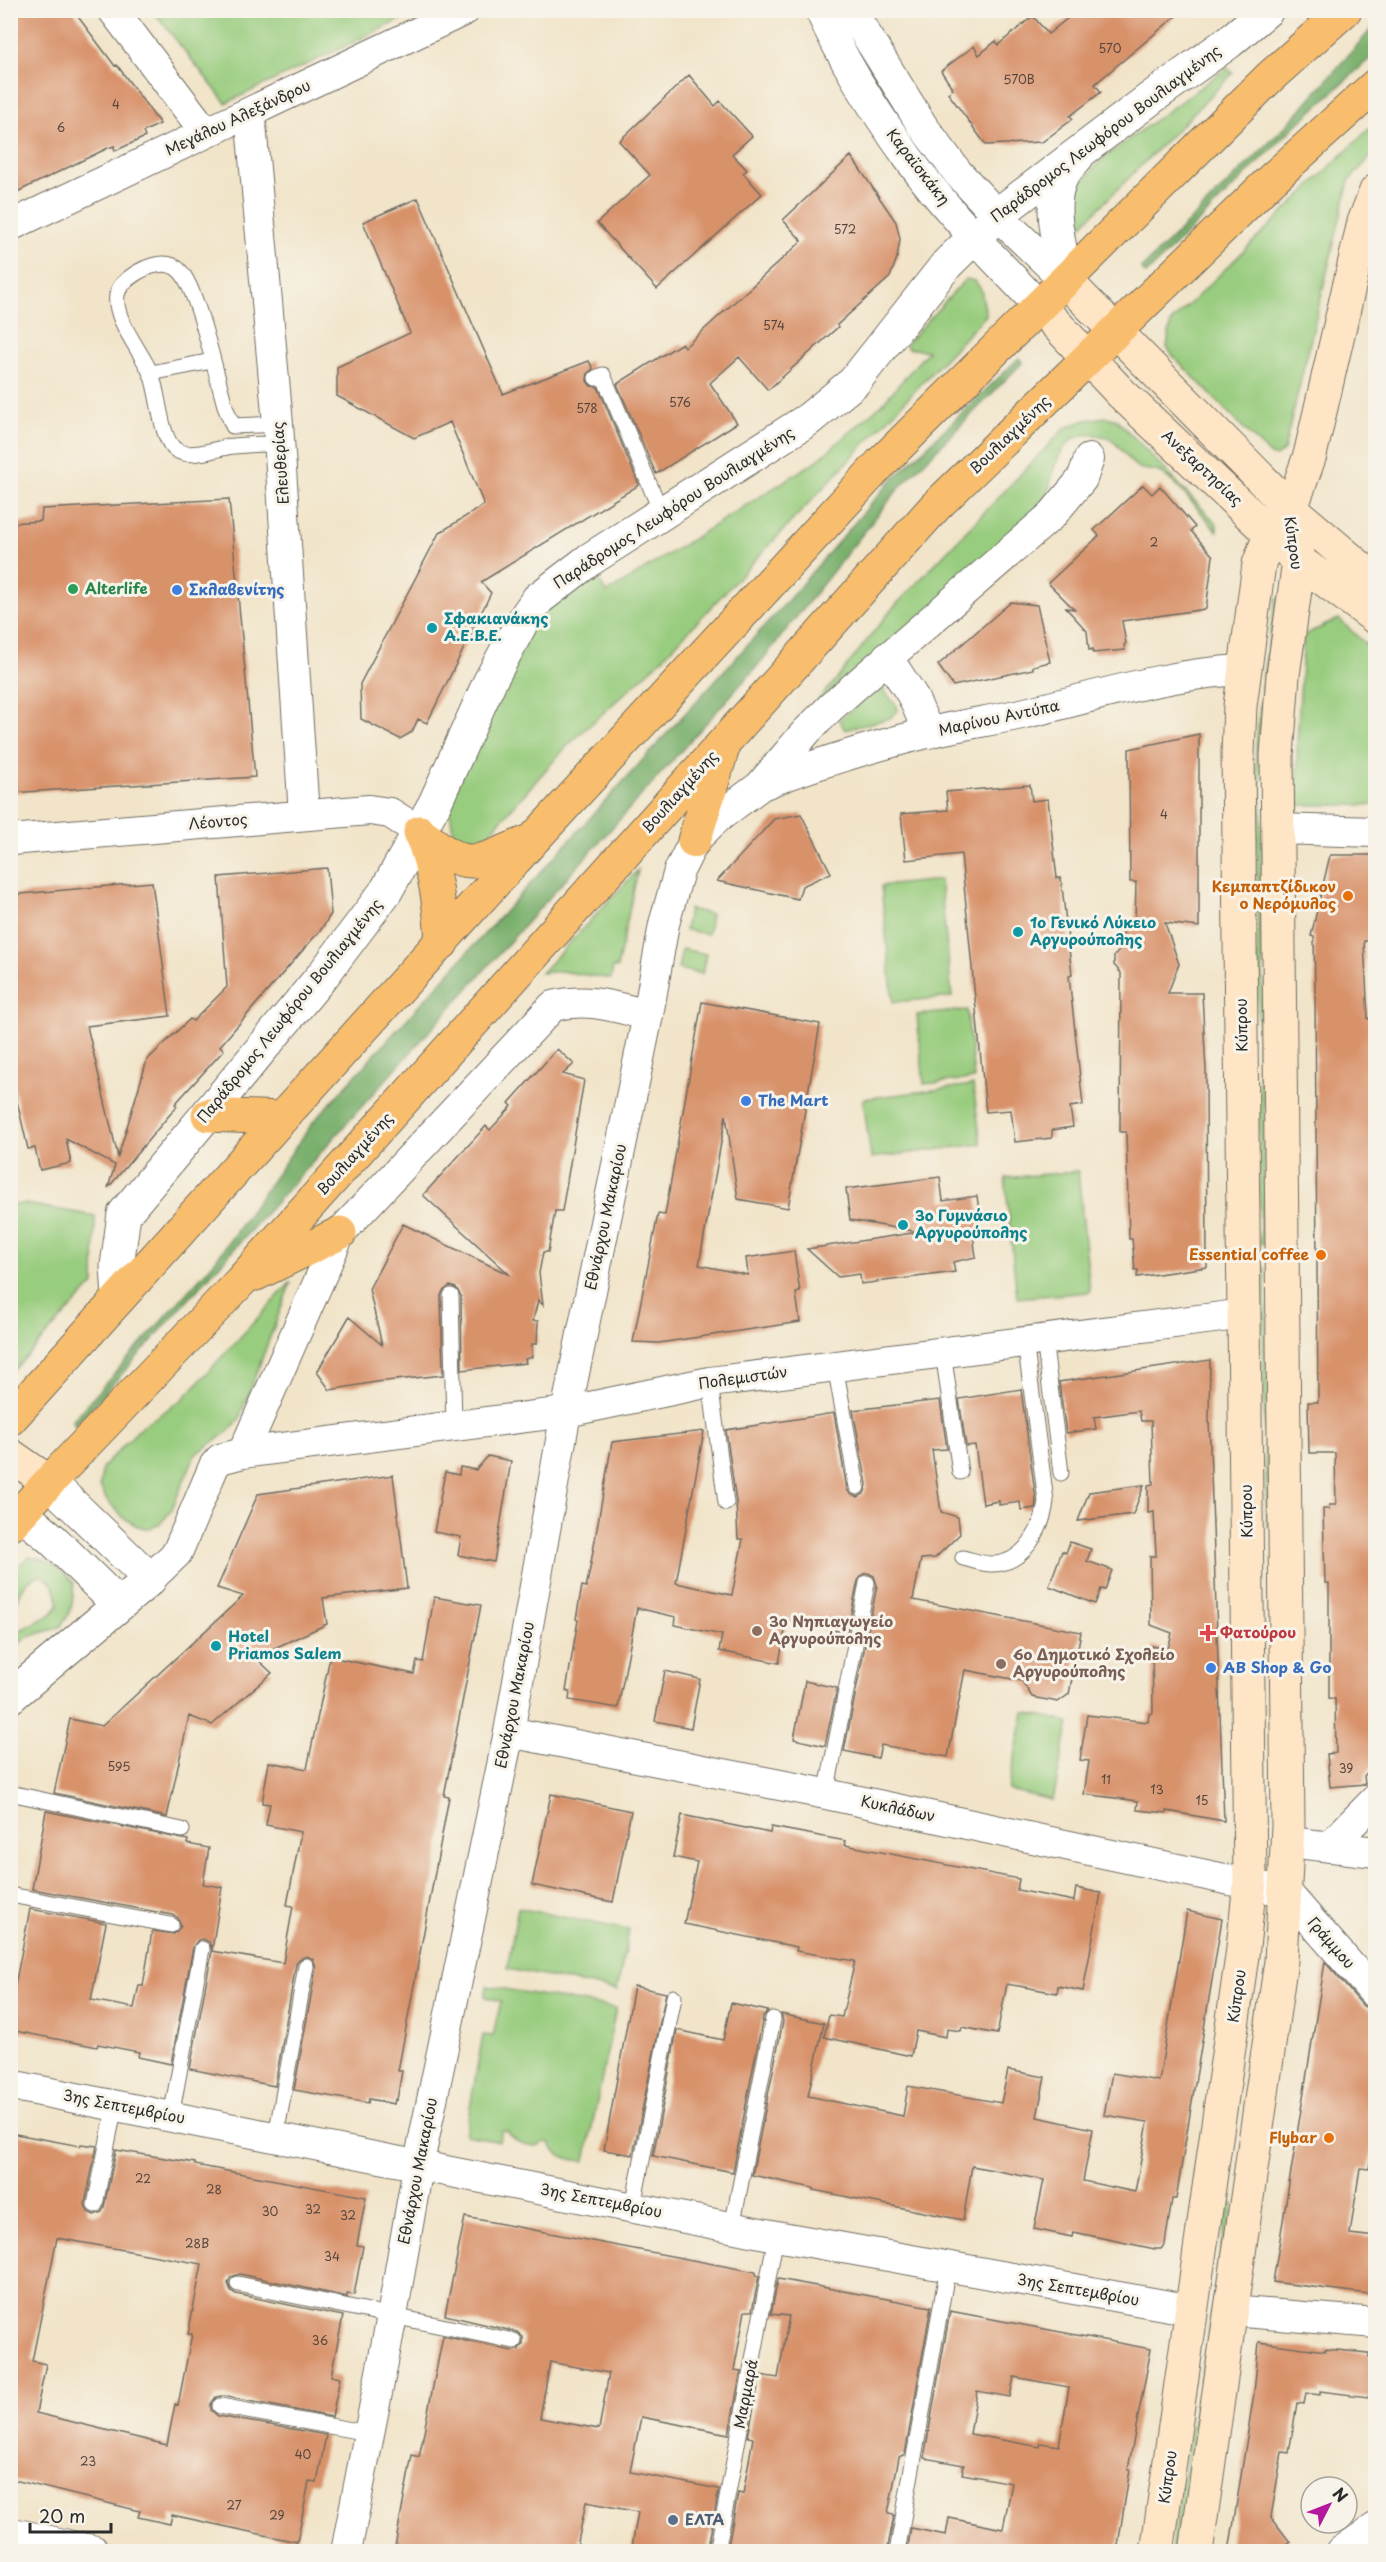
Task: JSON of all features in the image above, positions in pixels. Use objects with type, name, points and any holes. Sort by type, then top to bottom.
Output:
[{"type":"main road","points":[[10,1419],[532,841],[881,463],[1270,77],[1345,10]]},
{"type":"main road","name":"Βουλιαγμένης","points":[[14,1514],[49,1482],[241,1281],[935,507],[1271,180],[1376,85]]},
{"type":"main road","points":[[1281,521],[1310,455],[1364,222],[1376,191]]},
{"type":"main road","name":"Ανεξαρτησίας","points":[[1066,281],[1117,330],[1281,521],[1299,561],[1373,614]]},
{"type":"main road","name":"Ανεξαρτησίας","points":[[1039,306],[1088,360],[1281,521],[1376,581]]},
{"type":"main road","name":"Κύπρου","points":[[1157,2552],[1242,1956],[1250,1882],[1239,753],[1244,670],[1259,564],[1281,521]]},
{"type":"main road","name":"Κύπρου","points":[[1196,2552],[1281,1961],[1286,1892],[1288,1842],[1278,829],[1280,708],[1299,561]]},
{"type":"main road","points":[[694,841],[724,742]]},
{"type":"main road","points":[[420,832],[443,853],[460,861],[482,861],[532,841]]},
{"type":"main road","points":[[420,832],[430,857],[440,901],[442,943]]},
{"type":"main road","points":[[208,1114],[282,1118]]},
{"type":"main road","points":[[241,1281],[340,1233]]},
{"type":"main road","points":[[10,1455],[49,1482]]},
{"type":"street","points":[[112,10],[206,133]]},
{"type":"street","name":"Μεγάλου Αλεξάνδρου","points":[[10,226],[465,10]]},
{"type":"street","name":"Καραϊσκάκη","points":[[820,10],[842,55],[903,151],[986,226],[1066,281]]},
{"type":"street","name":"Καραϊσκάκη","points":[[851,10],[922,125],[958,173],[986,226],[1039,306]]},
{"type":"street","name":"Παράδρομος Λεωφόρου Βουλιαγμένης","points":[[119,1298],[117,1266],[124,1214],[323,975],[379,901],[420,832],[490,681],[522,622],[538,599],[589,560],[809,419],[854,382],[947,264],[986,226],[1084,148],[1229,42],[1267,10]]},
{"type":"street","name":"Ελευθερίας","points":[[250,113],[279,434],[304,815]]},
{"type":"street","points":[[1066,281],[1055,213],[1062,176],[1084,148]]},
{"type":"street","points":[[694,841],[716,819],[760,786],[806,732],[887,657],[1052,515],[1082,479],[1089,459]]},
{"type":"street","points":[[887,657],[912,695],[929,733]]},
{"type":"street","name":"Μαρίνου Αντύπα","points":[[760,786],[789,774],[929,733],[1145,685],[1216,671],[1244,670]]},
{"type":"street","name":"Λέοντος","points":[[10,840],[380,810],[400,818],[420,832]]},
{"type":"street","points":[[1278,829],[1376,832]]},
{"type":"street","name":"Εθνάρχου Μακαρίου","points":[[346,2552],[392,2316],[418,2167],[509,1732],[566,1412],[648,1015],[664,924],[679,871],[694,841]]},
{"type":"street","points":[[10,1697],[177,1553],[214,1466],[220,1460],[243,1453],[340,1233],[553,1006],[571,1001],[592,1001],[648,1015]]},
{"type":"street","name":"Πολεμιστών","points":[[243,1453],[566,1412],[710,1382],[1245,1314]]},
{"type":"street","points":[[49,1482],[150,1578]]},
{"type":"street","points":[[14,1514],[53,1540],[118,1604]]},
{"type":"street","name":"Κυκλάδων","points":[[509,1732],[826,1794],[1250,1882],[1286,1892]]},
{"type":"street","points":[[1329,1847],[1376,1799]]},
{"type":"street","points":[[1288,1842],[1376,1852]]},
{"type":"street","name":"Γράμμου","points":[[1286,1892],[1376,1995]]},
{"type":"street","name":"3ης Σεπτεμβρίου","points":[[10,2085],[776,2236],[1192,2310]]},
{"type":"street","points":[[1231,2311],[1376,2324]]},
{"type":"street","points":[[1343,2552],[1376,2529]]},
{"type":"street","points":[[25,2541],[93,2552]]},
{"type":"lane","points":[[233,446],[233,426],[226,409],[192,288],[180,271],[170,264],[152,265],[128,278],[117,294],[118,312],[151,374],[159,400],[166,440],[177,451],[194,453],[233,446],[279,434]]},
{"type":"lane","points":[[151,374],[212,361]]},
{"type":"lane","points":[[596,378],[603,375],[662,514]]},
{"type":"lane","points":[[233,426],[279,434]]},
{"type":"lane","points":[[451,1296],[454,1425]]},
{"type":"lane","points":[[1035,1340],[1061,1473]]},
{"type":"lane","points":[[963,1558],[992,1564],[1010,1560],[1021,1553],[1034,1538],[1044,1516],[1046,1501],[1035,1340]]},
{"type":"lane","points":[[943,1352],[960,1472]]},
{"type":"lane","points":[[835,1366],[856,1487]]},
{"type":"lane","points":[[710,1382],[726,1503]]},
{"type":"lane","points":[[826,1794],[867,1583]]},
{"type":"lane","points":[[10,1793],[182,1830]]},
{"type":"lane","points":[[10,1895],[171,1925]]},
{"type":"lane","points":[[171,2116],[202,1949]]},
{"type":"lane","points":[[276,2136],[306,1966]]},
{"type":"lane","points":[[633,2206],[674,1997]]},
{"type":"lane","points":[[732,2227],[773,2019]]},
{"type":"lane","points":[[95,2205],[115,2105]]},
{"type":"lane","name":"Μαρμαρά","points":[[717,2552],[776,2236]]},
{"type":"lane","points":[[897,2552],[948,2267]]},
{"type":"lane","points":[[238,2284],[514,2341]]},
{"type":"lane","points":[[220,2406],[368,2433]]},
{"type":"green space","points":[[416,10],[417,12],[226,103],[153,11]]},
{"type":"green space","points":[[1375,25],[1375,54],[1292,129],[1146,274],[1141,269],[1287,125]]},
{"type":"green space","points":[[1227,68],[1233,73],[1079,228],[1074,224],[1072,214],[1075,196],[1084,179],[1103,158]]},
{"type":"green space","points":[[1375,123],[1375,152],[1349,181],[1284,450],[1276,457],[1270,455],[1173,356],[1167,347],[1171,322]]},
{"type":"green space","points":[[966,279],[975,281],[981,289],[986,315],[661,660],[567,746],[479,845],[466,845],[453,830],[449,807],[505,667],[547,600],[590,568],[607,593],[818,460],[882,404],[928,351],[907,348],[906,344]]},
{"type":"green space","points":[[1019,358],[1023,362],[899,488],[760,663],[75,1426],[72,1421],[216,1260],[314,1121],[783,606],[888,484]]},
{"type":"green space","points":[[1107,417],[1117,420],[1217,524],[1217,531],[1166,476],[1156,471],[1137,467],[1108,438],[1091,435],[1077,437],[1066,445],[1058,457],[1049,487],[1045,516],[762,762],[835,681],[891,610],[1065,428],[1085,420]]},
{"type":"green space","points":[[1276,598],[1280,599],[1268,666],[1261,749],[1265,1243],[1260,1244],[1256,747],[1265,665]]},
{"type":"green space","points":[[1339,619],[1375,653],[1375,805],[1298,805],[1297,742],[1304,635]]},
{"type":"green space","points":[[878,689],[883,690],[898,710],[890,718],[845,730],[839,720]]},
{"type":"green space","points":[[638,870],[617,968],[613,967],[611,979],[560,971],[541,973]]},
{"type":"green space","points":[[940,880],[952,997],[893,1002],[881,886]]},
{"type":"green space","points":[[689,909],[711,914],[708,934],[685,930]]},
{"type":"green space","points":[[682,949],[706,954],[702,974],[678,969]]},
{"type":"green space","points":[[967,1010],[974,1079],[924,1084],[917,1015]]},
{"type":"green space","points":[[973,1085],[981,1144],[871,1158],[863,1099]]},
{"type":"green space","points":[[1078,1171],[1090,1292],[1017,1298],[1005,1178]]},
{"type":"green space","points":[[26,1204],[95,1216],[94,1284],[11,1373],[11,1205]]},
{"type":"green space","points":[[1261,1268],[1265,1268],[1272,1526],[1267,1526]]},
{"type":"green space","points":[[291,1282],[239,1419],[229,1431],[195,1455],[171,1511],[160,1524],[150,1529],[137,1526],[124,1518],[106,1499],[100,1486],[102,1468],[141,1427],[183,1399]]},
{"type":"green space","points":[[29,1557],[54,1565],[74,1583],[72,1605],[60,1627],[28,1637],[11,1649],[11,1635],[50,1615],[58,1606],[54,1587],[39,1575],[27,1582],[11,1615],[11,1571]]},
{"type":"green space","points":[[1024,1712],[1069,1722],[1053,1800],[1008,1790]]},
{"type":"green space","points":[[518,1908],[629,1930],[617,1990],[507,1969]]},
{"type":"green space","points":[[487,1986],[616,2008],[585,2161],[564,2157],[556,2152],[550,2143],[545,2142],[539,2146],[520,2143],[507,2131],[502,2131],[499,2141],[465,2135],[483,2035],[493,2036],[501,2001],[485,1997]]},
{"type":"green space","points":[[1228,2203],[1233,2203],[1204,2382],[1200,2381]]},
{"type":"green space","points":[[1196,2398],[1203,2399],[1177,2551],[1171,2552]]},
{"type":"building","points":[[10,10],[73,10],[160,124],[143,132],[145,137],[115,151],[114,146],[108,148],[17,192],[10,179]]},
{"type":"building","points":[[1078,10],[1183,10],[1095,84],[1101,92],[1070,116],[1073,119],[1042,142],[986,145],[948,93],[953,89],[941,71],[974,46],[979,55],[996,41],[998,45],[1033,16],[1048,34]]},
{"type":"building","points":[[689,75],[715,106],[720,101],[752,136],[732,154],[747,170],[743,173],[762,194],[657,289],[597,223],[650,175],[619,141]]},
{"type":"building","points":[[851,156],[896,222],[900,239],[897,258],[890,277],[768,390],[739,357],[710,383],[737,423],[656,474],[617,384],[682,343],[685,347],[802,241],[783,220]]},
{"type":"building","points":[[418,198],[503,394],[589,361],[593,369],[588,373],[587,381],[591,386],[598,387],[639,485],[481,582],[491,593],[427,723],[418,719],[412,732],[400,739],[361,719],[360,684],[439,533],[484,505],[450,422],[414,438],[337,396],[337,367],[410,333],[363,222]]},
{"type":"building","points":[[1143,485],[1152,494],[1160,486],[1195,527],[1191,531],[1213,556],[1206,609],[1122,621],[1125,650],[1093,653],[1093,649],[1089,650],[1087,631],[1066,608],[1074,609],[1048,583],[1099,536],[1094,530]]},
{"type":"building","points":[[229,499],[255,777],[10,793],[10,523],[41,521],[42,509]]},
{"type":"building","points":[[1011,602],[1037,605],[1050,662],[1033,666],[1033,669],[953,686],[938,665]]},
{"type":"building","points":[[1199,734],[1199,927],[1165,923],[1179,964],[1168,993],[1202,993],[1206,1071],[1207,1267],[1137,1277],[1138,1270],[1135,1270],[1132,1239],[1129,1239],[1126,1132],[1120,1132],[1121,973],[1114,965],[1114,956],[1121,949],[1124,925],[1135,922],[1136,882],[1130,882],[1129,749]]},
{"type":"building","name":"1ο Γενικό Λύκειο Αργυρούπολης","points":[[1030,785],[1032,801],[1048,799],[1057,878],[1061,878],[1083,1105],[1070,1107],[1073,1127],[1052,1130],[1052,1138],[1015,1142],[1011,1110],[986,1112],[961,854],[906,860],[901,814],[948,810],[946,792]]},
{"type":"building","points":[[801,814],[831,873],[802,886],[798,899],[717,881],[774,819]]},
{"type":"building","points":[[1330,855],[1376,855],[1376,941],[1364,941],[1368,1019],[1376,1021],[1376,1642],[1371,1642],[1376,1763],[1364,1776],[1365,1784],[1330,1787],[1327,1754],[1336,1753],[1335,1699],[1329,1698],[1329,1583],[1325,1583],[1323,1509],[1329,1509],[1329,1505],[1336,1505],[1335,1453],[1309,1453],[1308,1402],[1318,1402],[1315,990],[1314,937],[1311,936]]},
{"type":"building","points":[[327,868],[331,914],[322,928],[220,1046],[224,1050],[175,1104],[177,1106],[108,1188],[115,1165],[66,1139],[71,1163],[40,1170],[35,1148],[28,1149],[10,1071],[10,895],[152,882],[170,1016],[87,1026],[118,1157],[147,1060],[190,1019],[193,1021],[227,987],[219,877]]},
{"type":"building","points":[[702,1002],[820,1024],[788,1208],[738,1199],[726,1115],[699,1265],[748,1275],[746,1258],[794,1251],[800,1292],[796,1293],[800,1322],[659,1343],[633,1342],[658,1214],[665,1215]]},
{"type":"building","points":[[557,1049],[574,1064],[563,1074],[584,1080],[562,1211],[555,1211],[548,1252],[543,1252],[539,1273],[543,1305],[538,1300],[533,1321],[538,1321],[537,1344],[532,1344],[532,1357],[525,1359],[526,1363],[462,1370],[461,1296],[456,1288],[450,1286],[443,1291],[441,1296],[443,1375],[376,1382],[330,1390],[317,1372],[349,1317],[382,1345],[369,1289],[403,1224],[510,1275],[423,1195],[486,1126],[490,1130],[512,1106],[509,1103]]},
{"type":"building","name":"3ο Γυμνάσιο Αργυρούπολης","points":[[940,1177],[943,1201],[977,1196],[982,1233],[973,1235],[976,1257],[953,1262],[955,1272],[861,1284],[860,1274],[838,1277],[807,1249],[919,1232],[850,1220],[846,1189]]},
{"type":"building","points":[[1210,1360],[1209,1419],[1224,1821],[1167,1811],[1167,1813],[1137,1810],[1138,1801],[1084,1794],[1089,1761],[1080,1760],[1087,1715],[1148,1722],[1149,1714],[1153,1713],[1152,1646],[1168,1649],[1172,1633],[1151,1625],[1150,1556],[1156,1556],[1154,1512],[1148,1513],[1148,1485],[1153,1484],[1151,1421],[1141,1421],[1139,1411],[1094,1417],[1096,1429],[1066,1433],[1059,1382]]},
{"type":"building","points":[[1021,1389],[1036,1501],[1035,1508],[1021,1510],[1020,1502],[999,1505],[999,1501],[983,1504],[975,1445],[966,1446],[959,1399]]},
{"type":"building","points":[[940,1400],[947,1449],[932,1450],[941,1512],[958,1517],[960,1534],[935,1558],[921,1559],[913,1600],[1081,1632],[1069,1694],[1058,1702],[1032,1697],[1022,1681],[965,1670],[948,1757],[881,1745],[878,1758],[844,1751],[877,1585],[874,1576],[868,1573],[863,1574],[858,1581],[847,1633],[787,1620],[779,1663],[719,1651],[722,1635],[675,1625],[676,1617],[637,1608],[618,1708],[569,1700],[570,1692],[566,1691],[578,1620],[576,1619],[582,1586],[586,1587],[589,1574],[612,1442],[704,1431],[676,1583],[732,1595],[743,1539],[738,1539],[736,1502],[726,1430],[834,1413],[847,1489],[850,1494],[858,1497],[864,1494],[867,1485],[853,1410]]},
{"type":"building","points":[[488,1456],[511,1461],[494,1562],[458,1555],[461,1537],[434,1532],[445,1472],[459,1475],[460,1467],[476,1470]]},
{"type":"building","points":[[393,1475],[407,1588],[323,1598],[327,1624],[255,1657],[272,1673],[212,1725],[189,1716],[167,1817],[54,1793],[70,1719],[102,1726],[243,1596],[217,1588],[258,1494]]},
{"type":"building","points":[[1144,1485],[1133,1514],[1078,1521],[1089,1492]]},
{"type":"building","points":[[1070,1542],[1091,1549],[1087,1561],[1112,1570],[1105,1590],[1101,1589],[1095,1604],[1049,1586],[1062,1551],[1066,1553]]},
{"type":"building","points":[[434,1597],[481,1605],[444,1796],[449,1797],[398,2071],[402,2071],[397,2100],[395,2099],[394,2104],[369,2099],[368,2103],[294,2090],[316,1968],[313,1959],[307,1956],[299,1959],[296,1964],[275,2086],[190,2069],[212,1951],[283,1963],[293,1906],[287,1905],[301,1832],[266,1825],[270,1804],[262,1803],[269,1762],[307,1769],[330,1657],[414,1674],[417,1661],[423,1662]]},
{"type":"building","points":[[665,1671],[700,1679],[691,1728],[655,1721]]},
{"type":"building","points":[[805,1681],[837,1688],[825,1746],[794,1739]]},
{"type":"building","points":[[551,1794],[631,1811],[613,1902],[532,1885]]},
{"type":"building","points":[[46,1811],[188,1840],[187,1844],[209,1848],[203,1884],[222,1887],[212,1950],[209,1942],[203,1939],[198,1940],[193,1947],[171,2064],[138,2057],[139,2052],[98,2044],[97,2047],[10,2030],[10,2011],[30,1909],[106,1923],[91,2000],[134,2008],[139,1985],[143,1986],[152,1931],[174,1934],[181,1926],[178,1918],[173,1915],[32,1889]]},
{"type":"building","points":[[682,1815],[770,1833],[771,1827],[846,1841],[845,1845],[1019,1879],[1017,1890],[1074,1901],[1076,1888],[1101,1893],[1083,1991],[1058,1986],[1057,1993],[1007,1984],[997,2034],[962,2027],[961,2031],[947,2029],[946,2037],[916,2031],[911,2056],[824,2037],[829,2015],[842,2017],[855,1961],[796,1951],[797,1947],[684,1924],[697,1862],[673,1857]]},
{"type":"building","points":[[1187,1911],[1222,1919],[1176,2199],[1172,2199],[1165,2244],[1161,2249],[1073,2232],[1072,2237],[1034,2229],[1044,2180],[972,2166],[963,2220],[813,2190],[813,2188],[752,2175],[783,2021],[781,2014],[824,2023],[808,2096],[903,2116],[908,2086],[1001,2103],[1008,2070],[1045,2077],[1037,2117],[1093,2129],[1083,2181],[1135,2192],[1148,2122],[1104,2115],[1112,2073],[1159,2081]]},
{"type":"building","points":[[1325,1962],[1363,2006],[1376,2012],[1376,2129],[1369,2169],[1360,2168],[1350,2234],[1376,2237],[1376,2295],[1273,2282]]},
{"type":"building","points":[[634,1986],[666,1993],[633,2155],[604,2150]]},
{"type":"building","points":[[731,2003],[768,2011],[763,2017],[733,2172],[653,2156],[677,2030],[723,2040]]},
{"type":"building","points":[[10,2133],[80,2146],[81,2144],[97,2146],[85,2204],[88,2212],[94,2215],[102,2212],[104,2207],[116,2150],[195,2163],[195,2165],[366,2197],[357,2245],[363,2246],[354,2295],[347,2294],[347,2297],[240,2274],[231,2277],[228,2283],[231,2291],[236,2294],[343,2316],[331,2376],[340,2378],[332,2417],[222,2396],[216,2397],[211,2404],[211,2410],[218,2416],[326,2435],[317,2483],[309,2482],[297,2542],[172,2515],[170,2524],[138,2517],[140,2511],[10,2479]],"holes":[[[57,2238],[202,2264],[188,2334],[192,2334],[178,2405],[175,2404],[167,2445],[36,2413],[46,2364],[32,2361]]]},
{"type":"building","points":[[465,2217],[756,2272],[759,2276],[752,2311],[745,2311],[734,2370],[741,2371],[729,2434],[641,2417],[630,2472],[719,2489],[707,2552],[631,2552],[638,2512],[586,2502],[576,2552],[394,2552],[412,2455],[419,2457],[443,2336],[512,2351],[518,2350],[523,2344],[523,2337],[517,2332],[445,2315]],"holes":[[[550,2362],[609,2373],[599,2429],[540,2418]]]},
{"type":"building","points":[[778,2279],[931,2307],[905,2454],[899,2457],[888,2514],[894,2515],[887,2552],[727,2552],[738,2493],[743,2494],[753,2438],[748,2437],[760,2375],[778,2378],[789,2316],[771,2314]]},
{"type":"building","points":[[950,2311],[1151,2349],[1128,2469],[1130,2469],[1117,2552],[1011,2552],[984,2546],[983,2552],[907,2552],[911,2528],[946,2535],[949,2518],[1003,2529],[1012,2483],[962,2474],[964,2465],[924,2458]],"holes":[[[1014,2377],[1069,2387],[1059,2446],[1041,2443],[1040,2447],[970,2434],[977,2391],[1010,2397]]]},
{"type":"building","points":[[1259,2342],[1325,2351],[1325,2349],[1369,2353],[1369,2357],[1376,2358],[1376,2398],[1320,2391],[1320,2395],[1306,2393],[1304,2404],[1297,2403],[1289,2453],[1282,2452],[1271,2517],[1290,2542],[1276,2552],[1229,2552],[1254,2393]]},
{"type":"place","name":"Alterlife","points":[[73,589]]},
{"type":"place","name":"Σκλαβενίτης","points":[[177,590]]},
{"type":"place","name":"Σφακιανάκης Α.Ε.Β.Ε.","points":[[432,628]]},
{"type":"place","name":"Κεμπαπτζίδικον ο Νερόμυλος","points":[[1348,896]]},
{"type":"place","name":"1ο Γενικό Λύκειο Αργυρούπολης","points":[[1018,932]]},
{"type":"place","name":"The Mart","points":[[746,1101]]},
{"type":"place","name":"3ο Γυμνάσιο Αργυρούπολης","points":[[903,1225]]},
{"type":"place","name":"Essential coffee","points":[[1321,1255]]},
{"type":"place","name":"3ο Νηπιαγωγείο Αργυρούπολης","points":[[757,1631]]},
{"type":"place","name":"Φατούρου","points":[[1208,1633]]},
{"type":"place","name":"Hotel Priamos Salem","points":[[216,1646]]},
{"type":"place","name":"6ο Δημοτικό Σχολείο Αργυρούπολης","points":[[1001,1664]]},
{"type":"place","name":"ΑΒ Shop & Go","points":[[1211,1668]]},
{"type":"place","name":"Flybar","points":[[1329,2138]]},
{"type":"place","name":"ΕΛΤΑ","points":[[673,2520]]}]
